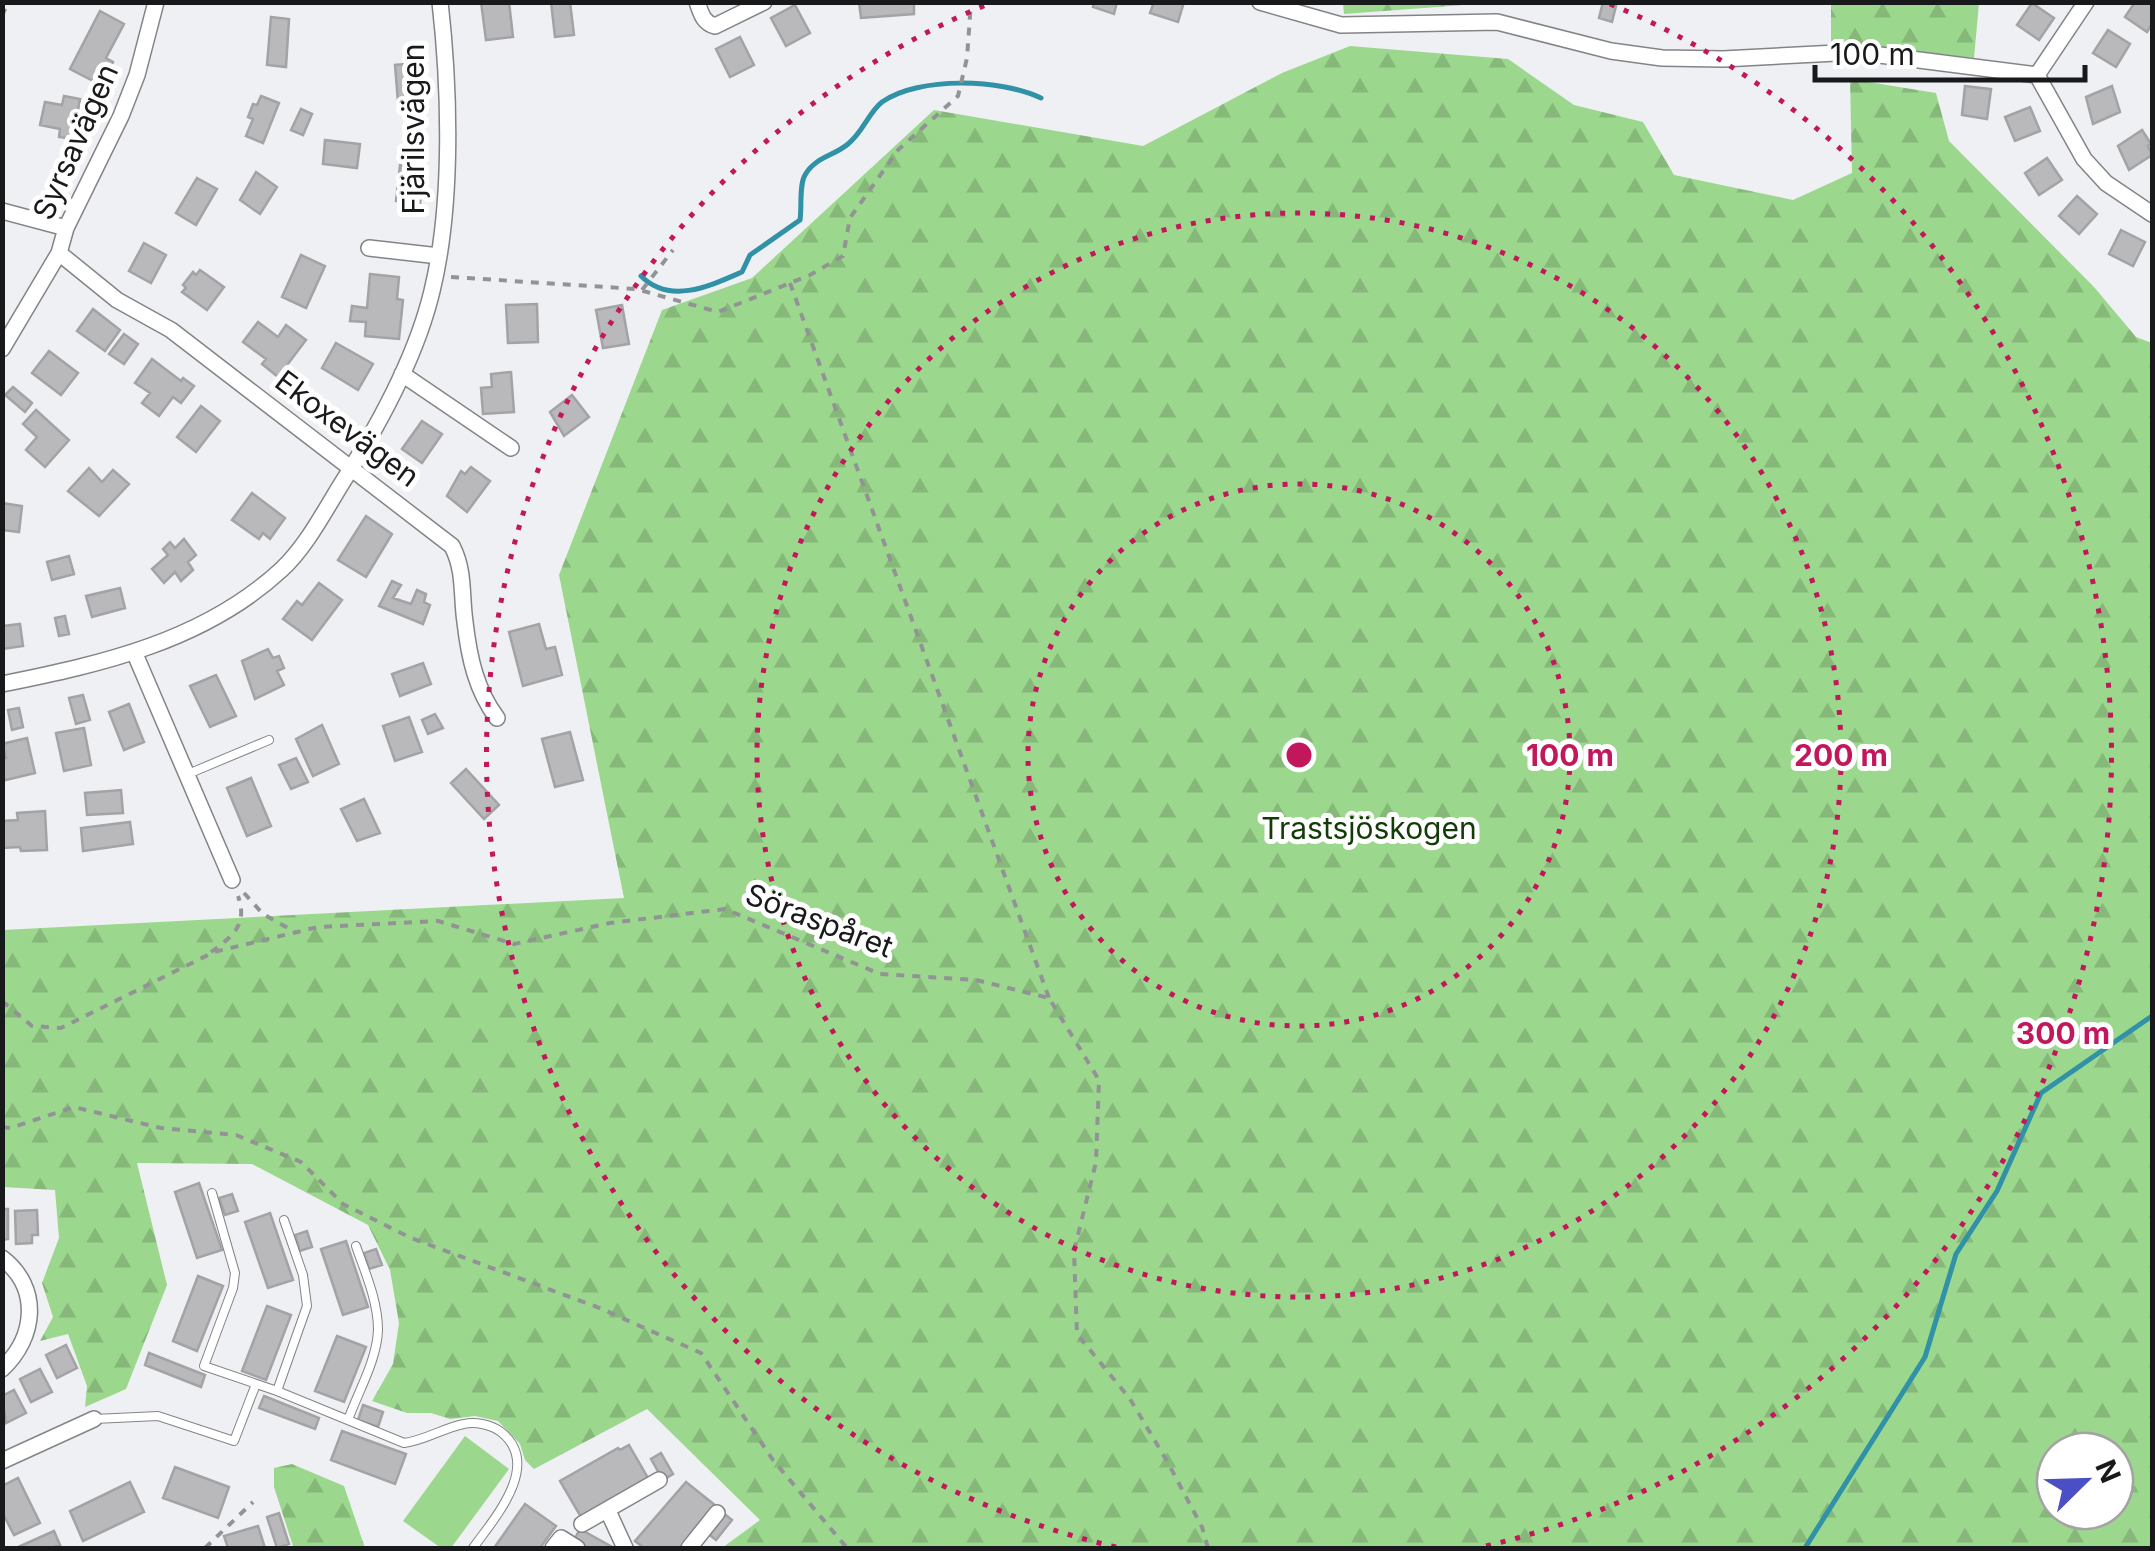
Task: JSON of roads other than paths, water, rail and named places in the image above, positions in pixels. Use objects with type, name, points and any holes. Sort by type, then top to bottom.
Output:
[{"type":"street","name":"Syrsavägen","points":[[2,349],[59,253],[66,228],[121,116],[156,2]]},
{"type":"street","name":"Fjärilsvägen","points":[[2,684],[134,654],[226,609],[283,568],[352,467],[402,374],[432,293],[448,103],[440,2]]},
{"type":"street","points":[[697,2],[708,24],[715,26],[764,2]]},
{"type":"street","points":[[1260,2],[1341,25],[1498,22],[1611,51],[1662,58],[1856,52],[2037,74]]},
{"type":"street","points":[[2037,74],[2086,2]]},
{"type":"street","points":[[2037,74],[2084,159],[2106,183],[2152,214]]},
{"type":"street","points":[[2,211],[66,228]]},
{"type":"street","name":"Fjärilsvägen","points":[[369,248],[438,256]]},
{"type":"street","name":"Ekoxevägen","points":[[59,253],[117,300],[171,330],[452,546],[462,572],[465,622],[478,687],[497,718]]},
{"type":"street","points":[[402,374],[511,448]]},
{"type":"street","points":[[134,654],[232,880]]},
{"type":"street","points":[[2,1258],[20,1275],[31,1315],[25,1339],[2,1370]]},
{"type":"street","points":[[2,1461],[94,1418]]},
{"type":"street","points":[[582,1524],[659,1480]]},
{"type":"street","points":[[608,1511],[625,1548]]},
{"type":"street","points":[[689,1548],[716,1513]]},
{"type":"street","points":[[554,1548],[561,1538],[577,1548]]},
{"type":"lane","points":[[188,774],[269,740]]},
{"type":"lane","points":[[212,1193],[234,1273],[233,1288],[204,1366],[404,1443],[464,1424],[490,1426],[502,1433],[516,1456],[515,1481],[473,1548]]},
{"type":"lane","points":[[277,1391],[306,1306],[303,1275],[284,1220]]},
{"type":"lane","points":[[348,1420],[378,1329],[356,1246]]},
{"type":"lane","points":[[94,1418],[158,1416],[234,1442],[256,1384]]},
{"type":"waterway","points":[[641,276],[652,285],[677,291],[704,287],[742,272],[750,255],[800,220],[802,185],[809,169],[848,144],[877,106],[898,94],[961,83],[1005,87],[1041,98]]},
{"type":"waterway","points":[[1805,1548],[1925,1357],[1956,1254],[1997,1191],[2041,1093],[2152,1016]]},
{"type":"park label","name":"Trastsjöskogen","points":[[1369,829]]}]
